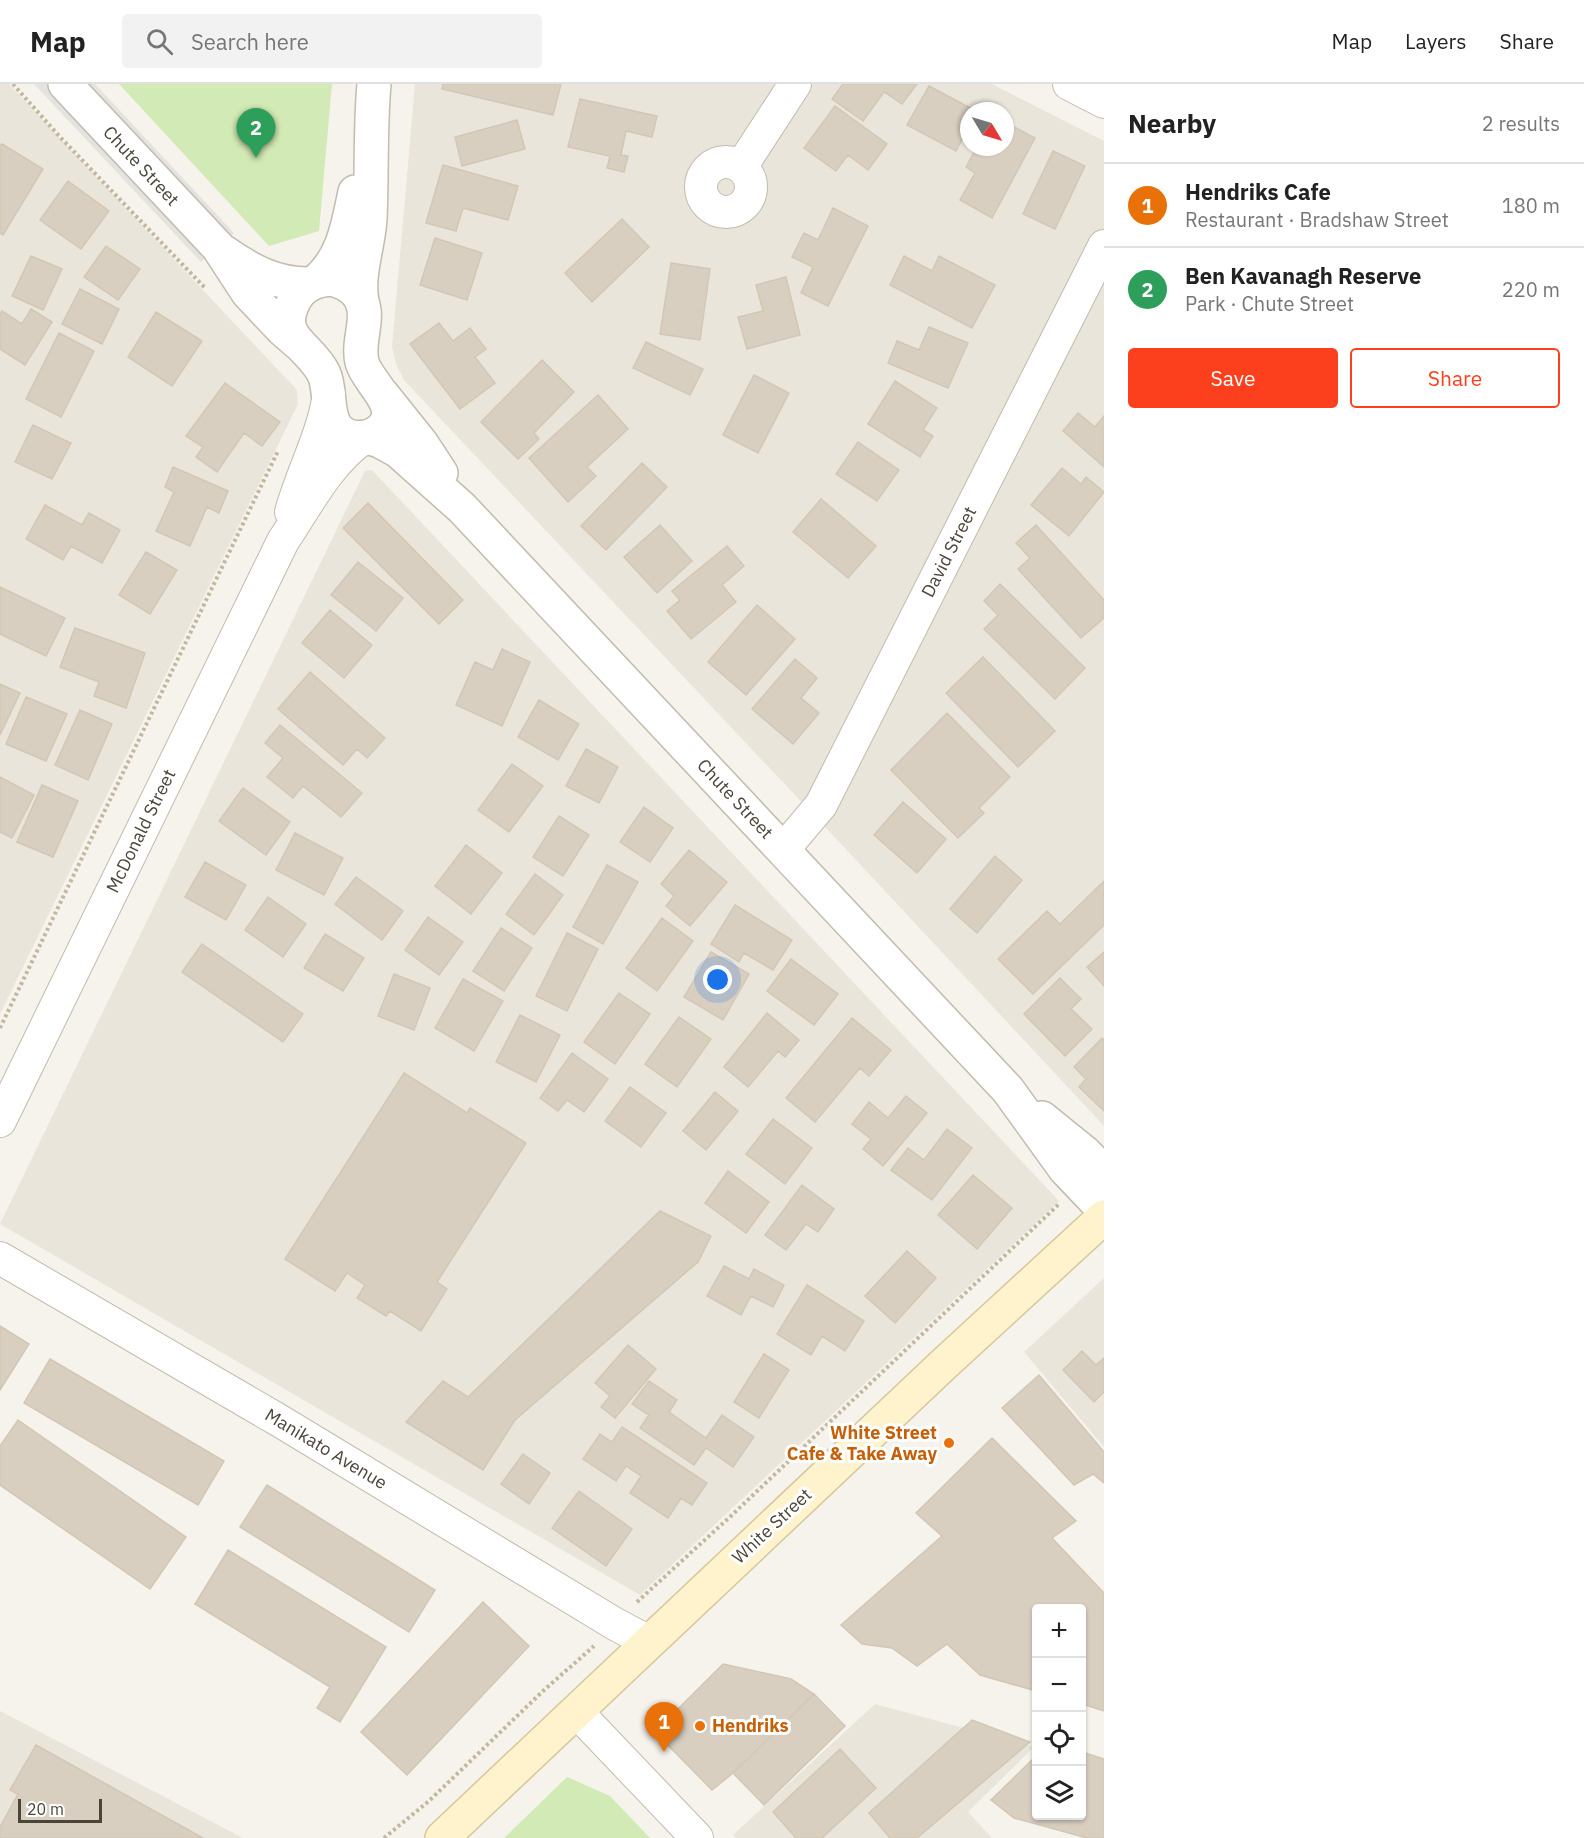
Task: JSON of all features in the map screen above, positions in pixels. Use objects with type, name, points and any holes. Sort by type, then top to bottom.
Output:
[{"type":"main road","name":"White Street","points":[[442,1838],[944,1364],[1104,1217]]},
{"type":"street","name":"Chute Street","points":[[65,84],[218,248],[248,293],[273,321],[298,343]]},
{"type":"street","points":[[365,437],[382,429],[388,418],[387,405],[369,377],[362,361],[361,350],[365,321],[360,283],[370,219],[370,123],[374,84]]},
{"type":"street","points":[[741,167],[795,84]]},
{"type":"street","points":[[1069,84],[1104,102]]},
{"type":"street","points":[[329,394],[322,370],[289,329],[288,316],[296,296],[329,269],[341,247],[370,123]]},
{"type":"street","name":"David Street","points":[[783,850],[821,805],[1104,246]]},
{"type":"street","name":"Chute Street","points":[[218,248],[272,279],[288,283],[313,283],[331,279],[343,282],[357,294],[362,302]]},
{"type":"street","name":"Chute Street","points":[[379,391],[430,455],[462,508]]},
{"type":"street","name":"Chute Street","points":[[329,394],[331,413],[337,428],[348,436],[380,441],[398,452],[462,508],[1008,1090],[1065,1169],[1104,1210]]},
{"type":"street","name":"McDonald Street","points":[[283,541],[303,474],[323,424],[329,394]]},
{"type":"street","name":"McDonald Street","points":[[0,1121],[283,541],[342,455],[365,437]]},
{"type":"street","name":"Chute Street","points":[[1008,1090],[1084,1152],[1104,1172]]},
{"type":"street","name":"Manikato Avenue","points":[[0,1258],[291,1427],[615,1624],[649,1642]]},
{"type":"street","points":[[576,1711],[697,1838]]},
{"type":"path","points":[[13,84],[207,290]]},
{"type":"path","points":[[0,1028],[282,443]]},
{"type":"path","points":[[384,1838],[429,1801],[543,1691],[594,1646],[1062,1201]]},
{"type":"shaded area","points":[[0,84],[9,84],[297,390],[298,404],[0,1014]]},
{"type":"shaded area","points":[[34,84],[48,84],[208,255],[201,262]]},
{"type":"shaded area","points":[[83,84],[95,84],[234,233],[228,239]]},
{"type":"shaded area","points":[[415,84],[992,84],[1104,141],[1104,1126],[404,380],[396,364],[392,347]]},
{"type":"shaded area","points":[[372,470],[1059,1201],[640,1595],[0,1224],[365,471]]},
{"type":"shaded area","points":[[1104,1278],[1104,1447],[1024,1352]]},
{"type":"shaded area","points":[[875,1704],[1032,1746],[968,1812],[992,1838],[736,1838],[733,1835]]},
{"type":"shaded area","points":[[0,1711],[243,1838],[0,1838]]},
{"type":"green space","points":[[119,84],[332,84],[319,231],[269,246]]},
{"type":"green space","points":[[567,1777],[610,1796],[650,1838],[504,1838]]},
{"type":"building","points":[[443,84],[561,84],[553,115],[442,89]]},
{"type":"building","points":[[843,84],[917,84],[902,104],[884,92],[863,121],[832,99]]},
{"type":"building","points":[[929,86],[960,102],[960,143],[956,151],[907,125]]},
{"type":"building","points":[[580,99],[657,116],[652,137],[626,131],[621,155],[628,156],[624,172],[607,168],[610,156],[568,147]]},
{"type":"building","points":[[835,106],[887,144],[868,170],[848,155],[836,171],[804,148]]},
{"type":"building","points":[[517,120],[525,149],[462,166],[455,137]]},
{"type":"building","points":[[1014,127],[1035,138],[992,218],[960,200],[975,173],[966,167],[972,156],[1014,156]]},
{"type":"building","points":[[2,144],[43,169],[3,235],[0,233],[0,146]]},
{"type":"building","points":[[1053,151],[1085,166],[1055,229],[1023,214]]},
{"type":"building","points":[[443,165],[518,186],[508,220],[463,208],[456,231],[426,223]]},
{"type":"building","points":[[68,181],[109,211],[81,249],[40,220]]},
{"type":"building","points":[[833,208],[868,226],[828,306],[801,293],[813,267],[792,257],[804,233],[818,240]]},
{"type":"building","points":[[622,219],[649,247],[592,302],[565,273]]},
{"type":"building","points":[[435,238],[482,253],[467,300],[420,285]]},
{"type":"building","points":[[106,246],[140,269],[118,300],[84,277]]},
{"type":"building","points":[[31,256],[62,269],[43,310],[12,296]]},
{"type":"building","points":[[904,256],[932,271],[939,256],[995,285],[972,328],[890,285]]},
{"type":"building","points":[[671,263],[710,269],[700,340],[660,334]]},
{"type":"building","points":[[786,277],[800,335],[747,349],[738,317],[763,311],[756,285]]},
{"type":"building","points":[[80,289],[119,309],[102,344],[62,324]]},
{"type":"building","points":[[31,309],[52,322],[25,365],[0,349],[0,314],[2,311],[22,324]]},
{"type":"building","points":[[156,312],[202,341],[172,386],[128,357]]},
{"type":"building","points":[[439,323],[453,341],[470,328],[486,349],[475,357],[495,383],[460,409],[410,344]]},
{"type":"building","points":[[929,327],[968,343],[948,388],[888,363],[897,341],[919,350]]},
{"type":"building","points":[[59,333],[94,351],[61,417],[26,399]]},
{"type":"building","points":[[646,342],[703,369],[690,395],[633,368]]},
{"type":"building","points":[[542,360],[574,392],[534,433],[539,439],[518,459],[481,422]]},
{"type":"building","points":[[754,375],[789,393],[758,453],[723,435]]},
{"type":"building","points":[[895,381],[937,408],[923,430],[933,436],[920,457],[868,424]]},
{"type":"building","points":[[225,383],[280,422],[262,446],[244,433],[217,472],[196,457],[203,447],[186,436]]},
{"type":"building","points":[[598,395],[628,429],[587,467],[596,476],[568,502],[529,458]]},
{"type":"building","points":[[1078,413],[1095,427],[1104,416],[1104,467],[1063,431]]},
{"type":"building","points":[[33,425],[71,443],[52,479],[15,462]]},
{"type":"building","points":[[858,442],[899,470],[877,501],[836,474]]},
{"type":"building","points":[[642,463],[667,487],[606,550],[581,526]]},
{"type":"building","points":[[173,467],[228,491],[219,513],[207,507],[190,546],[156,531],[174,492],[165,487]]},
{"type":"building","points":[[1062,468],[1081,484],[1086,477],[1104,492],[1069,536],[1031,505]]},
{"type":"building","points":[[821,499],[876,546],[848,578],[793,532]]},
{"type":"building","points":[[368,503],[463,600],[439,624],[343,528]]},
{"type":"building","points":[[45,505],[82,525],[89,513],[120,530],[102,563],[71,546],[63,560],[26,539]]},
{"type":"building","points":[[660,525],[692,561],[657,593],[624,557]]},
{"type":"building","points":[[1036,525],[1104,600],[1104,618],[1081,638],[1018,569],[1030,558],[1016,543]]},
{"type":"building","points":[[727,546],[744,566],[722,585],[736,602],[691,639],[667,611],[680,600],[672,591]]},
{"type":"building","points":[[146,552],[177,570],[150,614],[119,595]]},
{"type":"building","points":[[358,562],[403,598],[376,631],[331,595]]},
{"type":"building","points":[[1000,584],[1085,668],[1055,699],[984,629],[998,615],[984,601]]},
{"type":"building","points":[[0,587],[65,618],[46,656],[0,634]]},
{"type":"building","points":[[757,605],[795,639],[746,695],[708,662]]},
{"type":"building","points":[[330,610],[372,645],[344,678],[302,643]]},
{"type":"building","points":[[75,628],[145,653],[126,708],[94,696],[99,682],[60,667]]},
{"type":"building","points":[[502,649],[530,662],[502,726],[456,705],[475,662],[493,670]]},
{"type":"building","points":[[983,657],[1055,731],[1018,767],[946,693]]},
{"type":"building","points":[[795,659],[817,678],[801,698],[819,713],[793,744],[752,709]]},
{"type":"building","points":[[310,672],[385,738],[367,758],[357,749],[343,765],[278,709]]},
{"type":"building","points":[[0,684],[20,693],[0,735]]},
{"type":"building","points":[[26,697],[67,714],[46,761],[6,744]]},
{"type":"building","points":[[539,700],[579,724],[558,760],[518,737]]},
{"type":"building","points":[[80,710],[112,724],[88,780],[55,765]]},
{"type":"building","points":[[947,713],[1010,777],[979,808],[984,813],[958,838],[891,770]]},
{"type":"building","points":[[280,725],[362,793],[341,817],[303,786],[293,798],[267,777],[283,758],[265,743]]},
{"type":"building","points":[[586,749],[618,767],[599,803],[566,786]]},
{"type":"building","points":[[512,764],[543,786],[509,832],[478,810]]},
{"type":"building","points":[[0,777],[34,795],[12,838],[0,832]]},
{"type":"building","points":[[42,785],[78,801],[53,857],[17,842]]},
{"type":"building","points":[[243,788],[290,822],[266,855],[219,821]]},
{"type":"building","points":[[903,802],[946,839],[917,873],[874,835]]},
{"type":"building","points":[[644,807],[673,828],[650,862],[620,842]]},
{"type":"building","points":[[559,816],[589,835],[563,876],[533,857]]},
{"type":"building","points":[[295,833],[343,858],[324,895],[276,870]]},
{"type":"building","points":[[466,845],[502,873],[471,914],[435,886]]},
{"type":"building","points":[[689,850],[727,882],[690,926],[666,906],[674,896],[661,884]]},
{"type":"building","points":[[995,856],[1022,880],[977,933],[950,909]]},
{"type":"building","points":[[205,862],[246,885],[226,920],[185,897]]},
{"type":"building","points":[[607,865],[638,882],[603,944],[573,927]]},
{"type":"building","points":[[535,874],[563,895],[534,935],[506,914]]},
{"type":"building","points":[[356,877],[403,911],[382,940],[335,904]]},
{"type":"building","points":[[1104,881],[1104,925],[1033,994],[998,959],[1047,911],[1060,924]]},
{"type":"building","points":[[268,897],[306,924],[283,957],[245,930]]},
{"type":"building","points":[[735,905],[792,940],[773,970],[744,953],[739,962],[711,944]]},
{"type":"building","points":[[428,917],[463,942],[439,975],[405,950]]},
{"type":"building","points":[[662,918],[693,941],[657,991],[626,968]]},
{"type":"building","points":[[501,928],[532,948],[504,991],[473,971]]},
{"type":"building","points":[[567,933],[598,949],[567,1011],[536,996]]},
{"type":"building","points":[[325,934],[364,958],[343,991],[304,968]]},
{"type":"building","points":[[202,944],[303,1014],[283,1042],[182,972]]},
{"type":"building","points":[[711,952],[749,974],[723,1020],[684,997]]},
{"type":"building","points":[[1104,952],[1104,986],[1087,967]]},
{"type":"building","points":[[791,959],[838,994],[814,1025],[767,991]]},
{"type":"building","points":[[394,974],[430,988],[414,1030],[378,1016]]},
{"type":"building","points":[[1060,978],[1081,999],[1071,1009],[1092,1029],[1065,1056],[1024,1014]]},
{"type":"building","points":[[463,979],[503,1001],[474,1051],[435,1028]]},
{"type":"building","points":[[619,993],[650,1014],[615,1064],[584,1042]]},
{"type":"building","points":[[767,1013],[799,1040],[785,1057],[778,1051],[748,1087],[724,1067]]},
{"type":"building","points":[[520,1015],[560,1035],[536,1082],[496,1062]]},
{"type":"building","points":[[679,1017],[711,1039],[677,1087],[645,1064]]},
{"type":"building","points":[[852,1018],[891,1050],[869,1076],[860,1068],[815,1122],[786,1098]]},
{"type":"building","points":[[1102,1038],[1104,1040],[1104,1111],[1079,1087],[1086,1079],[1074,1067]]},
{"type":"building","points":[[572,1053],[608,1079],[584,1112],[567,1100],[558,1111],[540,1098]]},
{"type":"building","points":[[404,1073],[467,1113],[470,1108],[526,1143],[437,1282],[447,1289],[421,1331],[390,1311],[386,1316],[357,1298],[365,1285],[347,1273],[335,1291],[285,1259]]},
{"type":"building","points":[[630,1087],[666,1113],[641,1147],[605,1121]]},
{"type":"building","points":[[715,1092],[738,1111],[706,1150],[683,1131]]},
{"type":"building","points":[[906,1096],[927,1113],[883,1166],[863,1149],[871,1139],[852,1124],[869,1102],[888,1118]]},
{"type":"building","points":[[773,1119],[812,1148],[785,1184],[746,1154]]},
{"type":"building","points":[[947,1129],[972,1148],[932,1200],[891,1170],[908,1148],[924,1160]]},
{"type":"building","points":[[728,1171],[769,1202],[746,1233],[705,1203]]},
{"type":"building","points":[[973,1175],[1012,1208],[977,1249],[938,1215]]},
{"type":"building","points":[[802,1185],[834,1209],[818,1232],[806,1224],[786,1250],[765,1235]]},
{"type":"building","points":[[660,1211],[711,1236],[698,1262],[515,1420],[483,1470],[406,1422],[443,1381],[468,1397]]},
{"type":"building","points":[[907,1251],[936,1278],[895,1323],[865,1296]]},
{"type":"building","points":[[724,1266],[749,1279],[754,1269],[784,1285],[773,1307],[751,1296],[741,1315],[707,1296]]},
{"type":"building","points":[[807,1285],[864,1321],[845,1351],[822,1336],[811,1355],[777,1334]]},
{"type":"building","points":[[0,1326],[29,1344],[0,1390]]},
{"type":"building","points":[[628,1345],[656,1369],[615,1418],[601,1407],[610,1396],[595,1383]]},
{"type":"building","points":[[1082,1351],[1096,1365],[1104,1358],[1104,1392],[1094,1402],[1063,1370]]},
{"type":"building","points":[[764,1354],[789,1370],[759,1418],[734,1402]]},
{"type":"building","points":[[50,1359],[224,1461],[198,1505],[24,1403]]},
{"type":"building","points":[[1039,1375],[1104,1452],[1104,1483],[1093,1474],[1074,1485],[1002,1408]]},
{"type":"building","points":[[649,1381],[677,1400],[669,1412],[706,1438],[722,1415],[754,1437],[733,1467],[706,1448],[694,1465],[640,1428],[649,1415],[632,1404]]},
{"type":"building","points":[[18,1420],[186,1537],[150,1589],[0,1485],[0,1446]]},
{"type":"building","points":[[622,1427],[707,1483],[692,1505],[681,1498],[668,1518],[630,1493],[641,1476],[626,1466],[616,1481],[583,1459],[600,1434],[612,1442]]},
{"type":"building","points":[[992,1438],[1076,1521],[1052,1538],[1104,1593],[1104,1711],[1086,1705],[1086,1604],[1032,1604],[1032,1690],[980,1675],[947,1644],[917,1666],[892,1648],[862,1644],[841,1625],[942,1536],[916,1513]]},
{"type":"building","points":[[523,1454],[550,1473],[529,1504],[501,1484]]},
{"type":"building","points":[[267,1485],[435,1590],[409,1632],[240,1527]]},
{"type":"building","points":[[579,1491],[632,1529],[606,1566],[552,1528]]},
{"type":"building","points":[[228,1550],[386,1647],[340,1722],[317,1708],[330,1687],[195,1604]]},
{"type":"building","points":[[483,1602],[529,1646],[407,1775],[361,1732]]},
{"type":"building","points":[[723,1664],[791,1679],[814,1694],[733,1773],[712,1790],[655,1732]]},
{"type":"building","points":[[814,1694],[845,1726],[764,1805],[733,1773]]},
{"type":"building","points":[[972,1720],[1030,1742],[917,1838],[890,1838],[869,1813]]},
{"type":"building","points":[[36,1745],[203,1838],[0,1838],[0,1827],[18,1794],[10,1790]]},
{"type":"building","points":[[840,1749],[876,1788],[822,1838],[796,1838],[773,1812]]},
{"type":"building","points":[[1086,1753],[1104,1759],[1104,1838],[1087,1838],[1014,1818],[991,1800],[1032,1760],[1032,1820],[1086,1820]]},
{"type":"place","name":"Ben Kavanagh Reserve","points":[[256,158]]},
{"type":"place","name":"White Street Cafe & Take Away","points":[[949,1443]]},
{"type":"place","name":"Hendriks","points":[[700,1726]]},
{"type":"place","name":"Hendriks Cafe","points":[[664,1752]]}]
